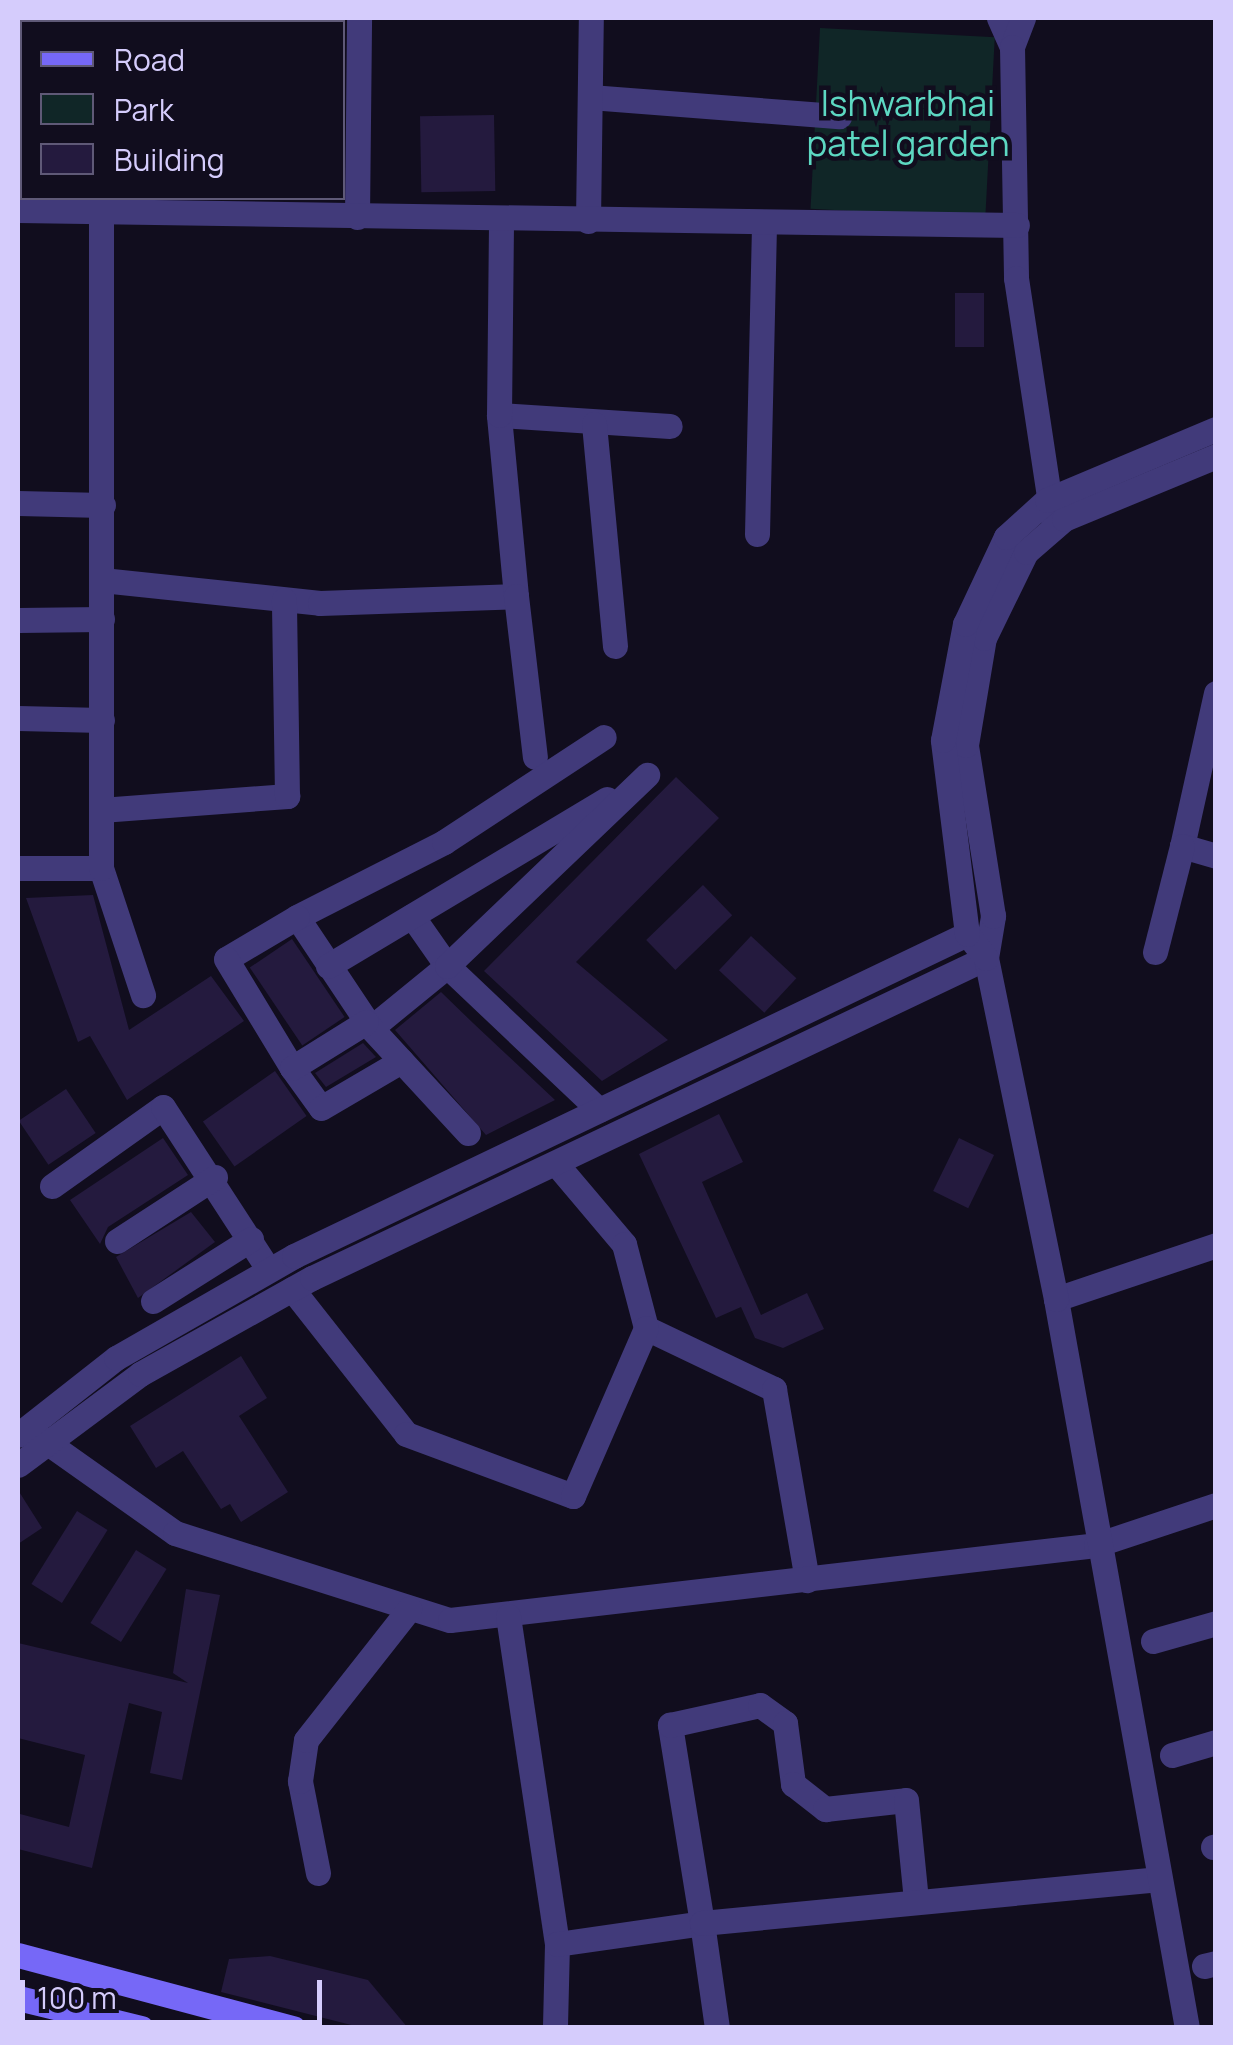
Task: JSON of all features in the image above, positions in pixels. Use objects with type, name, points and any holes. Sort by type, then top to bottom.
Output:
[{"type":"main road","points":[[18,1956],[292,2028]]},
{"type":"main road","points":[[18,1998],[141,2028]]},
{"type":"street","points":[[357,217],[359,18]]},
{"type":"street","points":[[588,220],[591,18]]},
{"type":"street","points":[[998,18],[1012,47]]},
{"type":"street","points":[[1024,18],[1012,47],[1016,278],[1047,500],[1056,526]]},
{"type":"street","points":[[590,97],[838,116]]},
{"type":"street","points":[[102,205],[101,868],[143,995]]},
{"type":"street","points":[[18,210],[102,205],[357,217],[1017,225]]},
{"type":"street","points":[[501,219],[499,415],[535,757]]},
{"type":"street","points":[[757,534],[764,223]]},
{"type":"street","points":[[499,415],[670,426]]},
{"type":"street","points":[[594,424],[615,646]]},
{"type":"street","points":[[986,958],[967,934],[944,740],[965,624],[1006,537],[1047,500],[1216,429]]},
{"type":"street","points":[[1187,2028],[1096,1546],[1056,1299],[986,958],[993,916],[966,746],[984,638],[1026,552],[1056,526],[1216,456]]},
{"type":"street","points":[[18,503],[102,505]]},
{"type":"street","points":[[102,580],[284,600],[516,596]]},
{"type":"street","points":[[102,810],[287,796],[284,600]]},
{"type":"street","points":[[18,620],[102,619]]},
{"type":"street","points":[[1154,952],[1216,694]]},
{"type":"street","points":[[18,718],[102,720]]},
{"type":"street","points":[[401,1060],[321,1108],[226,959],[444,842],[604,736]]},
{"type":"street","points":[[292,1068],[368,1025],[447,966],[647,775],[328,966]]},
{"type":"street","points":[[1182,846],[1216,856]]},
{"type":"street","points":[[18,868],[101,868]]},
{"type":"street","points":[[412,916],[447,966],[599,1110]]},
{"type":"street","points":[[298,917],[368,1025],[468,1132]]},
{"type":"street","points":[[18,1465],[30,1436],[116,1358],[270,1270],[967,934]]},
{"type":"street","points":[[30,1436],[292,1289],[558,1166],[986,958]]},
{"type":"street","points":[[52,1186],[163,1106],[215,1176],[270,1270]]},
{"type":"street","points":[[292,1289],[406,1434],[574,1496],[646,1328],[624,1244],[558,1166]]},
{"type":"street","points":[[118,1241],[215,1176]]},
{"type":"street","points":[[152,1300],[251,1239]]},
{"type":"street","points":[[1056,1299],[1216,1245]]},
{"type":"street","points":[[646,1328],[774,1389],[808,1580]]},
{"type":"street","points":[[30,1436],[175,1533],[450,1620],[1096,1546],[1216,1505]]},
{"type":"street","points":[[1146,1543],[1216,1522]]},
{"type":"street","points":[[318,1873],[300,1782],[306,1740],[409,1610]]},
{"type":"street","points":[[508,1616],[557,1944],[555,2028]]},
{"type":"street","points":[[1154,1641],[1216,1623]]},
{"type":"street","points":[[717,2028],[670,1724],[760,1705],[785,1724],[793,1784],[825,1808],[906,1800],[916,1900]]},
{"type":"street","points":[[1172,1755],[1216,1742]]},
{"type":"street","points":[[557,1944],[702,1923],[1157,1879]]},
{"type":"green space","name":"Ishwarbhai patel garden","points":[[820,28],[995,37],[985,218],[811,209]]},
{"type":"building","points":[[494,115],[495,191],[421,192],[420,116]]},
{"type":"building","points":[[955,293],[984,293],[984,347],[955,347]]},
{"type":"building","points":[[676,777],[719,818],[576,962],[668,1040],[602,1081],[484,971]]},
{"type":"building","points":[[703,885],[732,915],[675,970],[646,940]]},
{"type":"building","points":[[93,895],[129,1030],[211,976],[244,1021],[127,1100],[90,1036],[78,1042],[26,898]]},
{"type":"building","points":[[751,936],[796,978],[764,1013],[719,970]]},
{"type":"building","points":[[292,939],[345,1017],[302,1045],[250,968]]},
{"type":"building","points":[[441,992],[555,1100],[486,1135],[395,1030]]},
{"type":"building","points":[[363,1043],[376,1057],[326,1087],[315,1073]]},
{"type":"building","points":[[275,1071],[307,1116],[234,1167],[203,1121]]},
{"type":"building","points":[[66,1089],[96,1133],[48,1165],[19,1121]]},
{"type":"building","points":[[719,1114],[743,1162],[702,1182],[761,1315],[807,1293],[824,1329],[783,1348],[755,1338],[741,1307],[716,1318],[639,1154]]},
{"type":"building","points":[[163,1138],[188,1175],[108,1227],[100,1244],[70,1200]]},
{"type":"building","points":[[959,1138],[994,1155],[968,1208],[933,1191]]},
{"type":"building","points":[[191,1212],[215,1242],[138,1298],[116,1257]]},
{"type":"building","points":[[241,1356],[267,1398],[239,1416],[288,1492],[241,1522],[230,1504],[221,1509],[183,1451],[156,1468],[130,1426]]},
{"type":"building","points":[[18,1490],[42,1528],[18,1544]]},
{"type":"building","points":[[77,1511],[108,1530],[62,1603],[31,1584]]},
{"type":"building","points":[[136,1550],[167,1569],[121,1642],[90,1623]]},
{"type":"building","points":[[186,1589],[220,1595],[182,1780],[150,1773],[162,1712],[129,1703],[92,1868],[18,1849],[20,1814],[69,1827],[85,1755],[18,1738],[18,1643],[188,1683],[173,1673]]},
{"type":"building","points":[[270,1956],[368,1980],[408,2028],[363,2028],[221,1992],[229,1959]]}]
